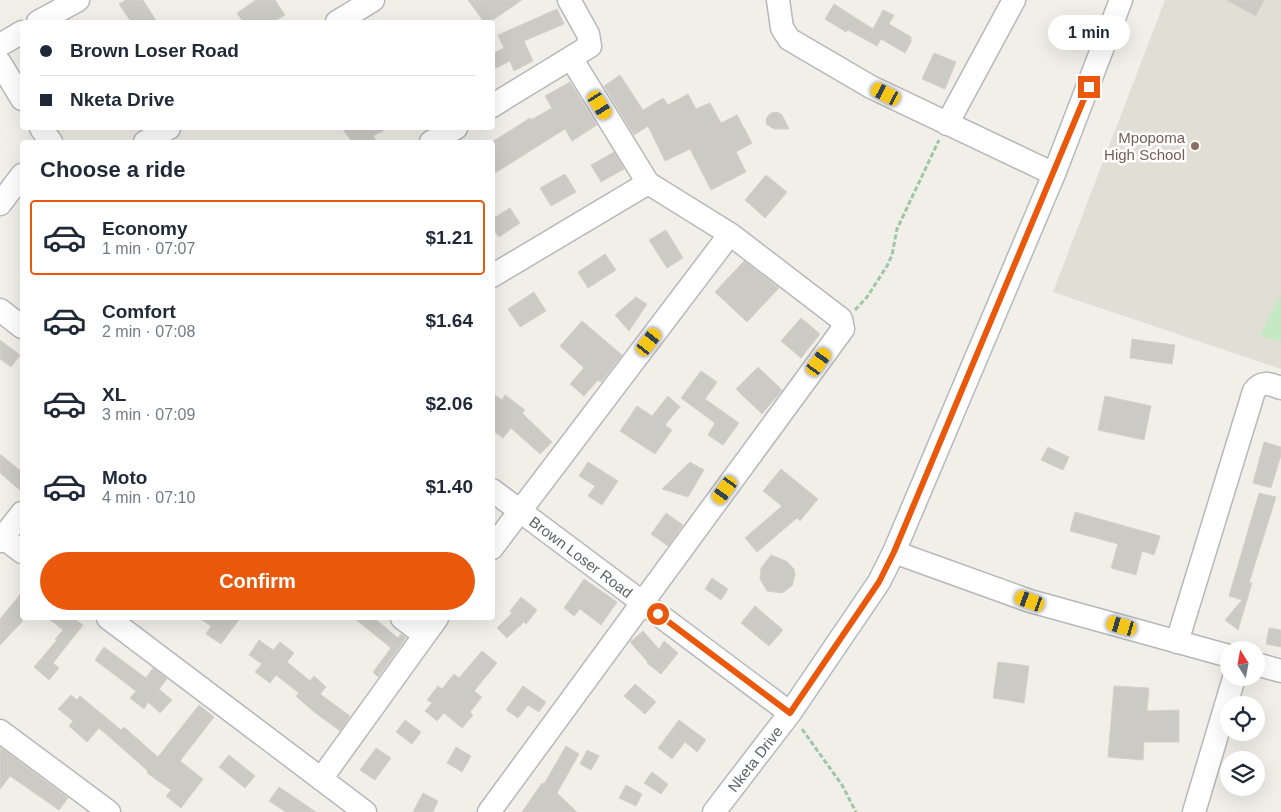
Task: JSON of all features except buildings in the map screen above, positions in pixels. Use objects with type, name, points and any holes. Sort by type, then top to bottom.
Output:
[{"type":"street","points":[[42,20],[78,0]]},
{"type":"street","points":[[339,20],[372,0]]},
{"type":"street","points":[[495,104],[590,46],[588,34],[569,0]]},
{"type":"street","points":[[778,0],[782,28],[789,39],[871,87],[1054,174]]},
{"type":"street","points":[[947,124],[1014,0]]},
{"type":"street","name":"Nketa Drive","points":[[714,812],[790,713],[879,582],[894,552],[1054,174],[1122,0]]},
{"type":"street","points":[[0,44],[20,33]]},
{"type":"street","points":[[489,812],[843,329],[841,319],[730,234],[648,183],[571,58]]},
{"type":"street","points":[[0,63],[20,96]]},
{"type":"street","points":[[148,140],[166,130]]},
{"type":"street","points":[[435,140],[452,130]]},
{"type":"street","points":[[0,204],[20,179]]},
{"type":"street","points":[[495,274],[648,183]]},
{"type":"street","points":[[495,544],[730,234]]},
{"type":"street","points":[[0,310],[20,325]]},
{"type":"street","points":[[1177,642],[1254,391],[1261,384],[1266,383],[1281,388]]},
{"type":"street","name":"Brown Loser Road","points":[[495,492],[790,713]]},
{"type":"street","points":[[20,515],[1,538],[20,551]]},
{"type":"street","points":[[894,552],[1030,601],[1220,654]]},
{"type":"street","points":[[111,620],[365,812]]},
{"type":"street","points":[[321,779],[430,626],[409,620]]},
{"type":"street","points":[[1265,667],[1281,671]]},
{"type":"street","points":[[1194,812],[1232,686]]},
{"type":"street","points":[[0,731],[109,812]]},
{"type":"path","points":[[843,323],[866,297],[887,266],[892,256],[897,229],[947,124]]},
{"type":"path","points":[[790,713],[842,785],[856,812]]},
{"type":"shaded area","name":"Mpopoma High School","points":[[1165,0],[1281,0],[1281,369],[1053,292]]},
{"type":"green space","points":[[1281,292],[1281,342],[1260,336]]},
{"type":"place","name":"Mpopoma High School","points":[[1195,146]]},
{"type":"route","points":[[658,614],[790,713],[879,582],[894,552],[1089,87]]}]
